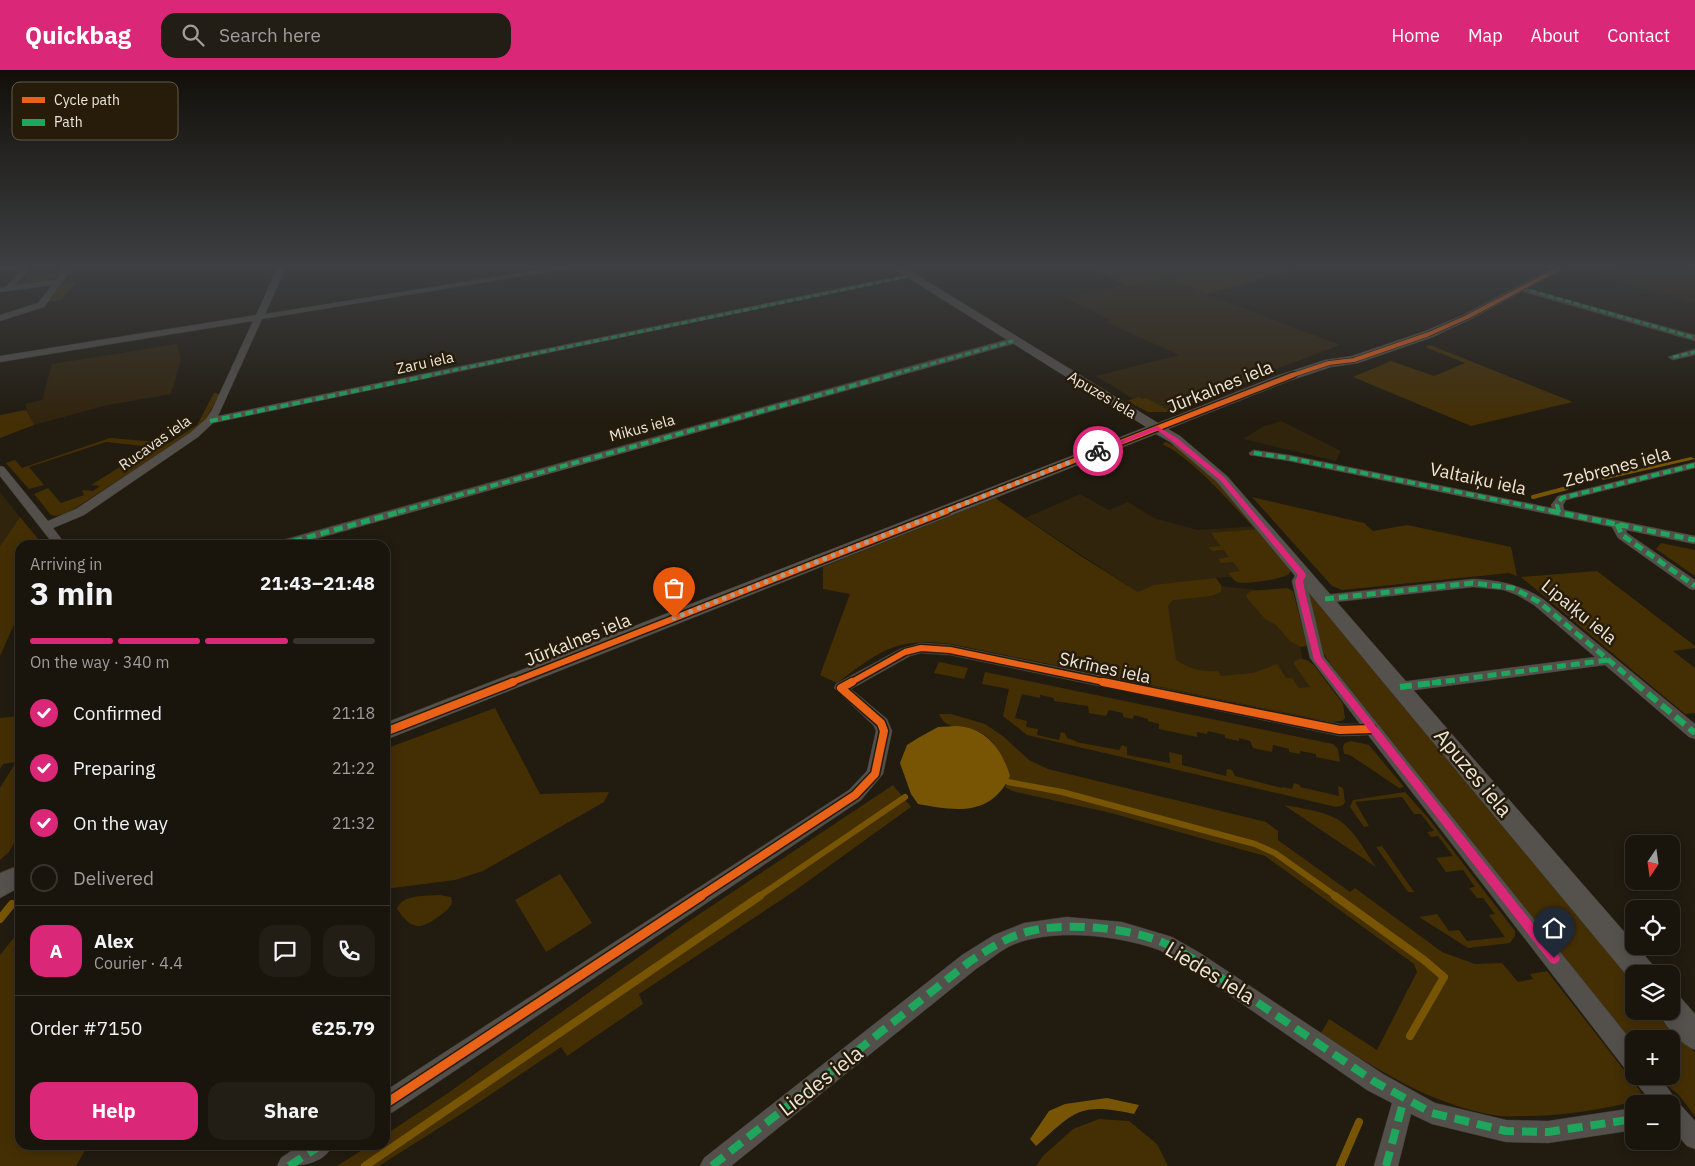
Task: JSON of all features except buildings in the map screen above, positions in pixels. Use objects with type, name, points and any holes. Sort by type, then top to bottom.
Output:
[{"type":"street","points":[[0,359],[254,318]]},
{"type":"street","name":"Rucavas iela","points":[[47,526],[80,512],[194,435],[210,421],[218,410],[260,318]]},
{"type":"street","name":"Zaru iela","points":[[210,421],[707,318]]},
{"type":"street","name":"Apuzes iela","points":[[977,318],[1157,428],[1175,440],[1222,479],[1635,965]]},
{"type":"street","name":"Jūrkalnes iela","points":[[390,730],[1278,380],[1329,363],[1354,360],[1429,334],[1464,318]]},
{"type":"street","points":[[1640,318],[1695,338]]},
{"type":"street","name":"Jūrkalnes iela","points":[[1329,363],[1342,354],[1395,333]]},
{"type":"street","name":"Mikus iela","points":[[298,540],[1014,341]]},
{"type":"street","points":[[1673,357],[1695,352]]},
{"type":"street","name":"Valtaiķu iela","points":[[1254,453],[1288,458],[1695,540]]},
{"type":"street","name":"Zebrenes iela","points":[[1559,513],[1557,505],[1562,498],[1695,465]]},
{"type":"street","points":[[0,469],[57,540]]},
{"type":"street","points":[[1617,524],[1622,535],[1695,586]]},
{"type":"street","points":[[1302,575],[1299,581],[1317,658],[1625,1051]]},
{"type":"street","name":"Lipaiķu iela","points":[[1325,598],[1473,583],[1496,584],[1516,588],[1532,596],[1695,733]]},
{"type":"street","name":"Skrīnes iela","points":[[390,1101],[855,795],[875,774],[884,731],[882,723],[841,688],[905,652],[921,648],[950,650],[1307,724],[1340,730],[1372,729]]},
{"type":"street","points":[[1400,687],[1608,660]]},
{"type":"street","name":"Liedes iela","points":[[712,1166],[954,976],[969,962],[1002,941],[1024,932],[1067,926],[1122,931],[1165,943],[1228,981],[1375,1082],[1432,1113],[1506,1131],[1548,1132],[1625,1120]]},
{"type":"street","points":[[1680,1018],[1695,1036]]},
{"type":"street","points":[[1652,1085],[1660,1095]]},
{"type":"street","points":[[1386,1166],[1404,1099]]},
{"type":"street","points":[[1680,1120],[1695,1138]]},
{"type":"street","points":[[289,1166],[313,1150]]},
{"type":"shaded area","points":[[1106,318],[1270,318],[1340,345],[1169,410],[1151,410],[1096,376],[1179,355],[1106,322],[1110,320]]},
{"type":"shaded area","points":[[177,344],[181,360],[171,394],[108,405],[34,425],[29,418],[25,404],[42,400],[52,364]]},
{"type":"shaded area","points":[[1430,345],[1573,402],[1471,426],[1353,377],[1391,361],[1434,376],[1465,363],[1425,347]]},
{"type":"shaded area","points":[[1257,374],[1260,377],[1167,412],[1148,412],[1127,401],[1139,397],[1142,399],[1146,398],[1166,409]]},
{"type":"shaded area","points":[[214,393],[220,394],[204,422],[197,429],[68,513],[56,516],[51,515],[34,494],[48,488],[61,503],[84,495],[82,490],[93,491],[100,486],[91,485],[152,447],[106,442],[29,467],[44,485],[29,489],[6,463],[15,460],[22,468],[110,438],[169,443],[197,425]]},
{"type":"shaded area","points":[[26,410],[34,425],[0,438],[0,415]]},
{"type":"shaded area","points":[[1281,421],[1341,451],[1336,461],[1243,439],[1264,426]]},
{"type":"shaded area","points":[[1166,442],[1177,447],[1223,486],[1258,526],[1253,527],[1198,470],[1173,450],[1162,444]]},
{"type":"shaded area","points":[[1691,457],[1695,459],[1603,480],[1601,478]]},
{"type":"shaded area","points":[[0,492],[20,517],[0,546]]},
{"type":"shaded area","points":[[1080,494],[1109,510],[1128,502],[1154,518],[1197,530],[1258,526],[1290,572],[1216,578],[1138,592],[1025,518]]},
{"type":"shaded area","points":[[1252,497],[1364,523],[1373,531],[1407,525],[1511,547],[1517,576],[1509,573],[1342,590],[1332,586]]},
{"type":"shaded area","points":[[995,498],[1138,592],[1154,585],[1216,578],[1221,585],[1221,592],[1211,596],[1173,600],[1168,606],[1176,660],[1196,669],[1218,671],[1221,676],[1253,673],[1277,664],[1286,678],[1292,678],[1299,688],[1310,687],[1294,664],[1295,661],[1300,659],[1307,660],[1314,665],[1343,704],[1345,718],[1342,721],[1331,722],[951,644],[932,642],[902,645],[889,649],[865,662],[837,683],[820,675],[850,594],[823,589],[823,567]]},
{"type":"shaded area","points":[[20,517],[39,540],[15,540],[15,622],[0,656],[0,546]]},
{"type":"shaded area","points":[[1259,529],[1291,569],[1289,574],[1264,581],[1237,582],[1228,573],[1240,571],[1233,562],[1221,563],[1218,559],[1229,557],[1224,550],[1212,551],[1209,547],[1221,546],[1211,533]]},
{"type":"shaded area","points":[[1661,543],[1695,550],[1695,576],[1656,549]]},
{"type":"shaded area","points":[[1597,571],[1695,646],[1695,648],[1673,651],[1695,668],[1695,713],[1685,714],[1521,577]]},
{"type":"shaded area","points":[[1202,584],[1286,593],[1304,662],[1328,695],[1247,695],[1180,667],[1164,651],[1162,601]]},
{"type":"shaded area","points":[[1287,588],[1293,591],[1307,646],[1301,647],[1291,642],[1276,625],[1265,619],[1246,595],[1251,591]]},
{"type":"shaded area","points":[[1308,594],[1314,595],[1625,969],[1625,1020],[1668,1020],[1676,1030],[1625,1030],[1625,1034],[1330,664],[1319,646]]},
{"type":"shaded area","points":[[939,662],[968,668],[964,679],[934,673]]},
{"type":"shaded area","points":[[985,672],[1333,744],[1338,749],[1340,762],[1316,757],[1316,754],[1300,751],[1300,754],[1289,752],[1289,749],[1273,745],[1272,752],[1253,748],[1250,741],[1239,738],[1239,741],[1225,738],[1225,735],[1208,731],[1207,734],[1197,732],[1197,737],[1159,729],[1159,724],[1134,715],[1133,719],[1123,717],[1123,713],[1109,710],[1106,716],[1089,713],[1088,706],[1054,701],[1054,698],[1040,695],[1040,698],[1022,694],[1015,718],[1027,721],[1026,727],[1038,729],[1037,735],[1059,740],[1061,732],[1065,733],[1067,738],[1076,742],[1119,750],[1122,745],[1127,747],[1127,755],[1170,763],[1169,752],[1182,755],[1182,765],[1226,776],[1227,769],[1232,770],[1235,776],[1282,788],[1292,789],[1294,783],[1300,785],[1300,787],[1339,796],[1338,786],[1343,788],[1345,802],[1343,805],[1336,807],[1027,735],[1003,716],[1009,689],[982,684]]},
{"type":"shaded area","points":[[495,708],[540,794],[609,792],[604,802],[483,871],[455,880],[390,888],[390,747]]},
{"type":"shaded area","points":[[939,714],[951,714],[985,724],[1004,737],[1029,760],[1048,769],[1266,822],[1278,831],[1278,840],[1350,892],[1355,888],[1442,952],[1475,964],[1502,963],[1518,982],[1533,979],[1530,974],[1547,971],[1625,1071],[1625,1085],[1636,1085],[1642,1095],[1625,1095],[1625,1103],[1598,1109],[1540,1116],[1499,1116],[1450,1104],[1427,1095],[1384,1073],[1321,1033],[1329,1019],[1377,1050],[1417,972],[1414,964],[1265,856],[1111,813],[1012,791],[1005,787],[1010,776],[994,744],[979,732],[953,726],[943,720]]},
{"type":"shaded area","points":[[15,716],[15,762],[3,764],[0,769],[0,718]]},
{"type":"shaded area","points":[[957,726],[976,731],[991,742],[1002,757],[1010,776],[993,799],[982,805],[958,809],[918,804],[911,794],[900,763],[907,745],[938,727]]},
{"type":"shaded area","points":[[1351,741],[1369,745],[1404,787],[1399,788],[1350,755],[1344,754],[1343,747],[1345,743]]},
{"type":"shaded area","points":[[15,764],[15,841],[9,852],[0,860],[0,788]]},
{"type":"shaded area","points":[[893,785],[911,807],[793,892],[639,994],[643,1004],[567,1056],[561,1047],[472,1107],[379,1166],[337,1166],[362,1150],[390,1150],[390,1132],[448,1093],[689,921]]},
{"type":"shaded area","points":[[1405,792],[1429,819],[1515,931],[1515,936],[1510,943],[1468,948],[1419,917],[1437,914],[1449,931],[1459,930],[1467,941],[1505,937],[1489,915],[1495,914],[1483,898],[1477,898],[1469,888],[1475,887],[1463,870],[1446,872],[1436,858],[1453,856],[1438,836],[1431,837],[1427,832],[1434,831],[1421,814],[1414,814],[1402,797],[1355,802],[1369,826],[1364,827],[1350,807],[1353,800]]},
{"type":"shaded area","points":[[1284,805],[1318,812],[1331,816],[1343,823],[1354,834],[1376,867]]},
{"type":"shaded area","points":[[1382,846],[1414,892],[1408,892],[1376,847]]},
{"type":"shaded area","points":[[560,874],[592,923],[546,952],[515,900]]},
{"type":"shaded area","points":[[439,895],[451,897],[452,903],[442,914],[423,925],[414,925],[405,920],[397,909],[400,904],[409,898]]},
{"type":"shaded area","points":[[15,936],[15,1150],[85,1150],[76,1166],[0,1166],[0,955]]},
{"type":"shaded area","points":[[1680,1035],[1695,1053],[1695,1116],[1678,1094],[1666,1085],[1680,1085]]},
{"type":"shaded area","points":[[1107,1098],[1139,1105],[1134,1114],[1101,1109],[1079,1112],[1070,1117],[1036,1146],[1030,1139],[1049,1111],[1065,1104]]},
{"type":"shaded area","points":[[1099,1119],[1129,1121],[1157,1144],[1168,1166],[1036,1166],[1043,1156],[1073,1129]]},
{"type":"waterway","points":[[1533,497],[1567,488]]},
{"type":"waterway","points":[[1008,782],[1062,792],[1255,844],[1275,853],[1337,897]]},
{"type":"waterway","points":[[758,897],[905,797]]},
{"type":"waterway","points":[[390,1149],[760,896]]},
{"type":"waterway","points":[[1335,896],[1424,960],[1444,977],[1410,1036]]},
{"type":"waterway","points":[[0,919],[12,904]]},
{"type":"waterway","points":[[1340,1166],[1359,1122]]},
{"type":"waterway","points":[[365,1166],[388,1150]]},
{"type":"marked path","points":[[210,421],[707,318]]},
{"type":"marked path","points":[[1626,318],[1695,338]]},
{"type":"marked path","points":[[298,540],[1013,341]]},
{"type":"marked path","points":[[1673,357],[1695,352]]},
{"type":"marked path","points":[[1254,453],[1289,458],[1695,540]]},
{"type":"marked path","points":[[1559,513],[1557,505],[1562,498],[1695,465]]},
{"type":"marked path","points":[[1617,524],[1622,535],[1695,586]]},
{"type":"marked path","points":[[1325,599],[1473,583],[1513,588],[1530,596],[1548,609],[1695,733]]},
{"type":"marked path","points":[[1400,687],[1608,660]]},
{"type":"marked path","points":[[712,1166],[969,962],[1001,941],[1024,932],[1067,926],[1122,931],[1165,943],[1193,959],[1375,1082],[1432,1113],[1506,1131],[1548,1132],[1625,1120]]},
{"type":"marked path","points":[[1386,1166],[1404,1099]]},
{"type":"marked path","points":[[289,1166],[313,1150]]},
{"type":"cycle path","points":[[390,730],[1284,378],[1329,363],[1354,360],[1429,334],[1464,318]]},
{"type":"cycle path","points":[[390,1101],[855,795],[875,774],[884,731],[881,723],[841,688],[905,652],[921,648],[950,650],[1307,724],[1340,730],[1372,729]]},
{"type":"way so far","points":[[674,618],[1098,451]]},
{"type":"route","points":[[1098,451],[1157,428],[1175,440],[1222,479],[1302,575],[1299,581],[1309,632],[1317,658],[1554,958]]}]
